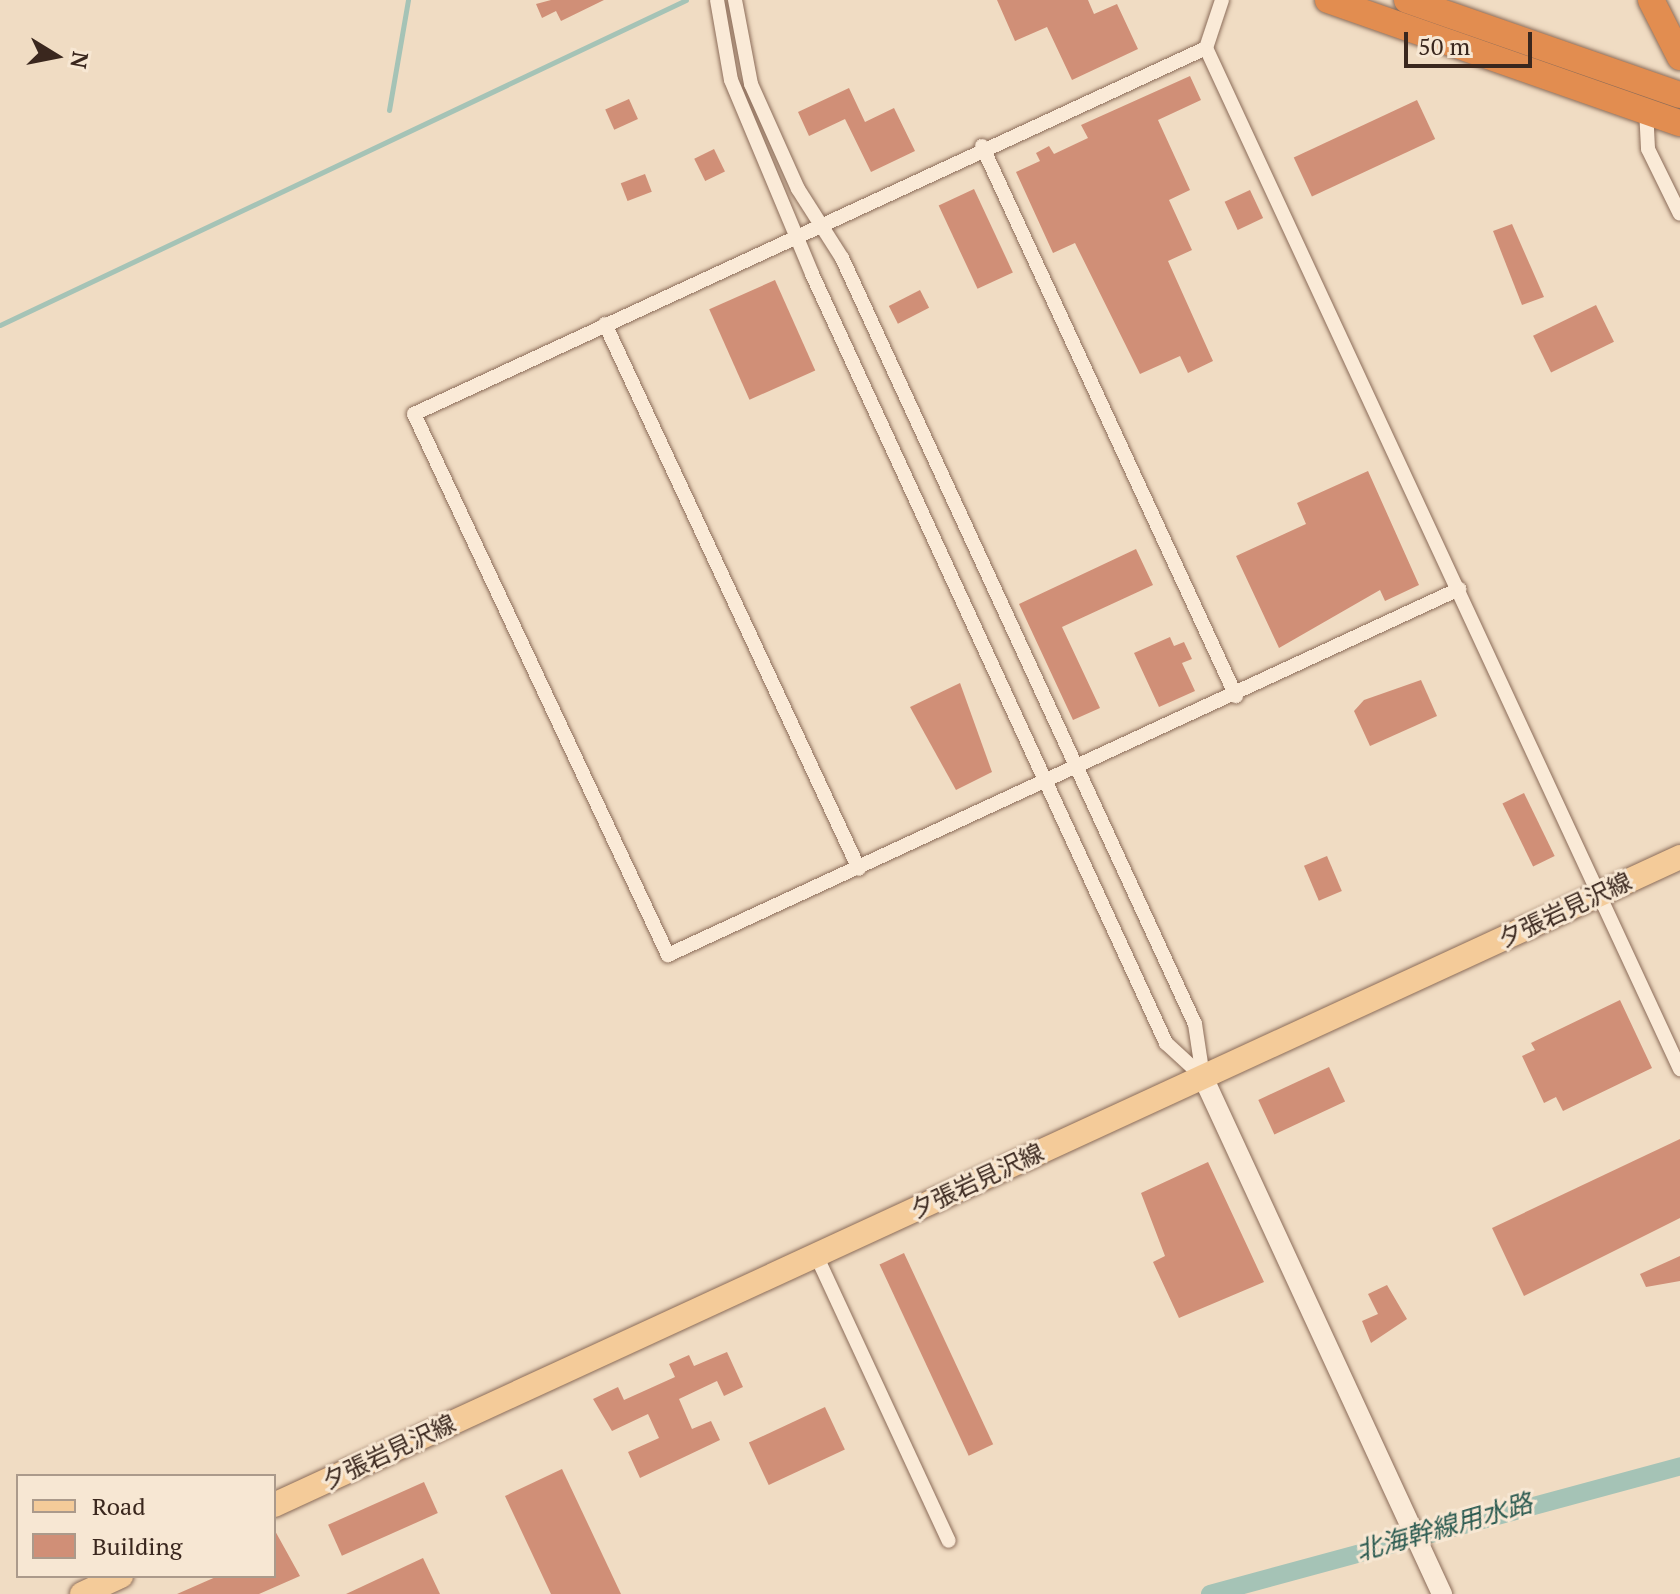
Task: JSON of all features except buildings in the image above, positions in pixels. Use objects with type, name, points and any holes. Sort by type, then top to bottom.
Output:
[{"type":"highway","points":[[1328,0],[1680,123]]},
{"type":"highway","points":[[1407,0],[1680,95]]},
{"type":"highway","points":[[1651,0],[1678,53]]},
{"type":"main road","name":"夕張岩見沢線","points":[[276,1504],[1680,857]]},
{"type":"main road","points":[[82,1594],[117,1578]]},
{"type":"street","points":[[717,0],[731,80],[797,234],[1166,1043],[1203,1077]]},
{"type":"street","points":[[735,0],[751,84],[817,223],[842,258],[1195,1024],[1203,1077],[1442,1594]]},
{"type":"street","points":[[1222,0],[1206,48],[1680,1069]]},
{"type":"street","points":[[1206,48],[982,146],[414,414],[668,955],[1047,784],[1459,589]]},
{"type":"street","points":[[1651,85],[1645,112],[1648,149],[1680,214]]},
{"type":"street","points":[[982,146],[1236,696]]},
{"type":"street","points":[[605,324],[859,869]]},
{"type":"street","points":[[816,1255],[949,1541]]},
{"type":"waterway","points":[[389,110],[408,0]]},
{"type":"waterway","points":[[0,325],[686,0]]},
{"type":"waterway","name":"北海幹線用水路","points":[[1210,1594],[1680,1466]]}]
